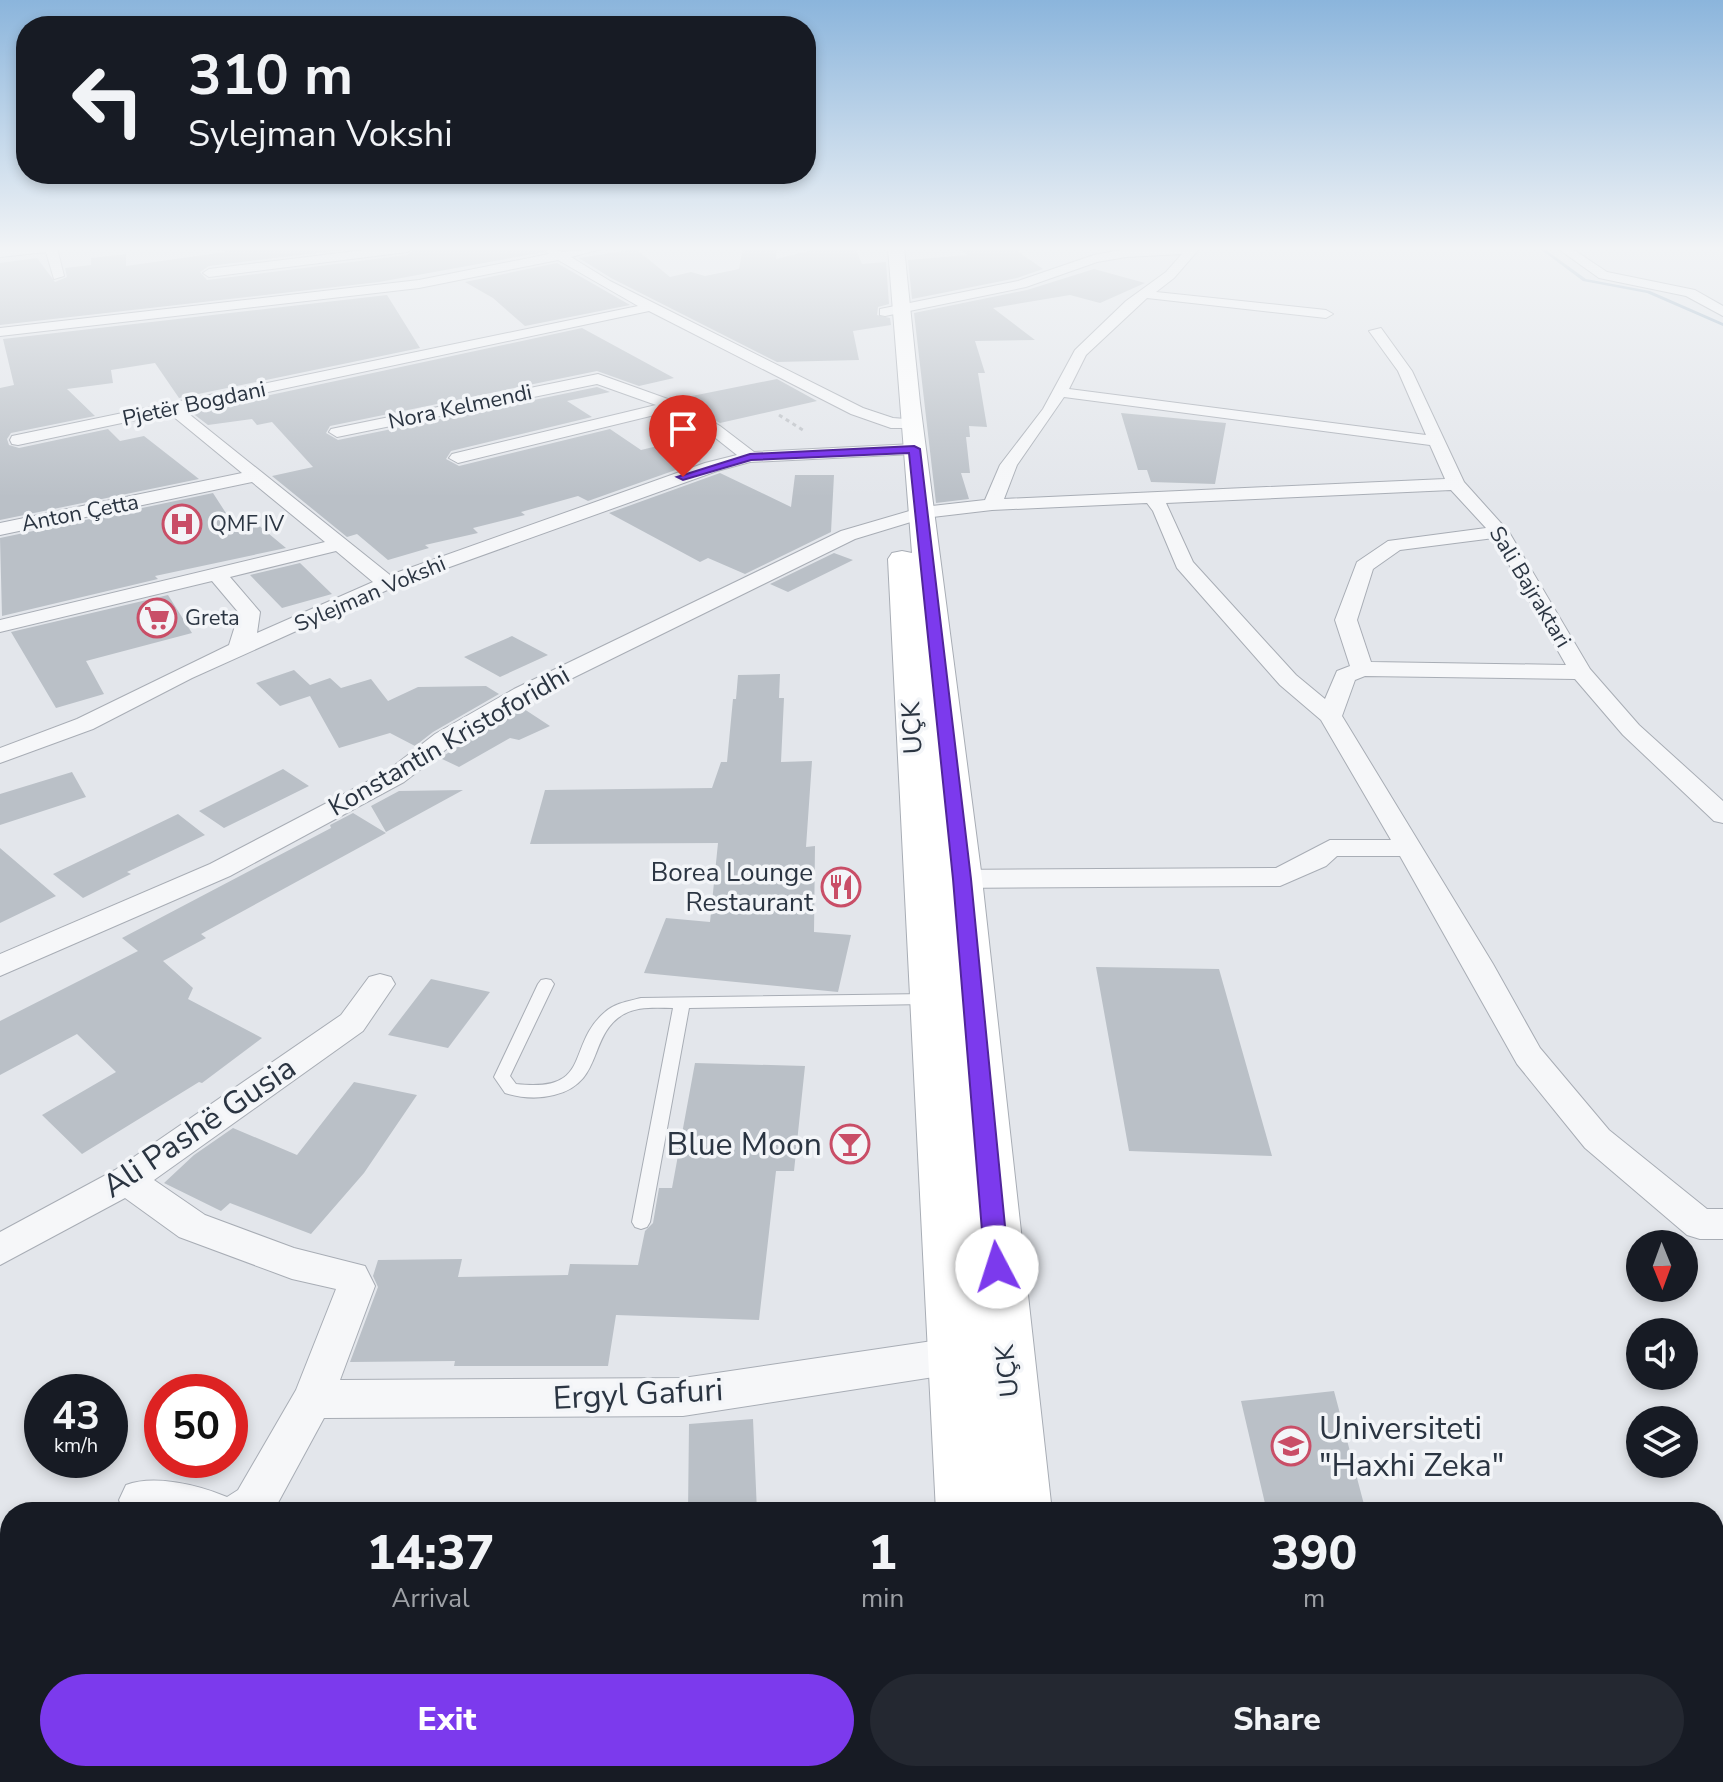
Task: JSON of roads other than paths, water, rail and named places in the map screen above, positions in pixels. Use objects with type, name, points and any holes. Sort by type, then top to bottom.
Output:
[{"type":"main road","name":"UÇK","points":[[895,331],[912,516],[962,879],[1020,1502]]},
{"type":"main road","name":"UÇK","points":[[912,516],[921,878],[960,1354],[967,1502]]},
{"type":"street","name":"Pjetër Bogdani","points":[[18,440],[535,331]]},
{"type":"street","points":[[699,331],[903,436]]},
{"type":"street","points":[[992,505],[1009,465],[1050,410],[1080,353],[1103,331]]},
{"type":"street","name":"Sali Bajraktari","points":[[1376,331],[1405,371],[1456,484],[1500,532],[1581,672],[1631,730],[1723,815]]},
{"type":"street","name":"Nora Kelmendi","points":[[337,432],[598,379],[673,406]]},
{"type":"street","points":[[1059,392],[1435,441]]},
{"type":"street","points":[[458,458],[673,406],[714,429],[750,457]]},
{"type":"street","points":[[171,407],[387,583]]},
{"type":"street","name":"Sylejman Vokshi","points":[[0,756],[85,724],[184,673],[387,583],[711,467],[750,457],[903,436]]},
{"type":"street","name":"Anton Çetta","points":[[0,529],[254,476]]},
{"type":"street","points":[[912,516],[992,505],[1456,484]]},
{"type":"street","points":[[1153,499],[1162,509],[1184,564],[1288,680],[1330,716],[1410,848],[1528,1056],[1597,1139],[1700,1224],[1723,1224]]},
{"type":"street","name":"Konstantin Kristoforidhi","points":[[0,966],[220,870],[395,777],[444,739],[522,694],[848,535],[912,516]]},
{"type":"street","points":[[1362,669],[1346,620],[1364,566],[1395,545],[1500,532]]},
{"type":"street","points":[[0,626],[338,545]]},
{"type":"street","points":[[217,575],[250,612],[246,634],[237,651]]},
{"type":"street","points":[[1330,716],[1345,676],[1362,669],[1581,672]]},
{"type":"street","points":[[921,878],[1280,877],[1316,860],[1330,848],[1410,848]]},
{"type":"street","name":"Ali Pashë Gusia","points":[[0,1250],[127,1180],[352,1023],[380,984]]},
{"type":"street","points":[[127,1180],[192,1226],[292,1263],[352,1277],[356,1286],[313,1399],[255,1502]]},
{"type":"street","name":"Ergyl Gafuri","points":[[313,1399],[683,1397],[960,1354],[1005,1356]]},
{"type":"street","points":[[141,1500],[153,1502]]},
{"type":"lane","points":[[546,984],[502,1077],[511,1089],[532,1093],[576,1078],[605,1019],[620,1006],[682,1002],[931,999]]},
{"type":"lane","points":[[641,1222],[682,1002]]},
{"type":"place","name":"QMF IV","points":[[182,524]]},
{"type":"place","name":"Greta","points":[[157,618]]},
{"type":"place","name":"Borea Lounge Restaurant","points":[[841,887]]},
{"type":"place","name":"Blue Moon","points":[[850,1144]]},
{"type":"place","name":"Universiteti \"Haxhi Zeka\"","points":[[1291,1446]]}]
